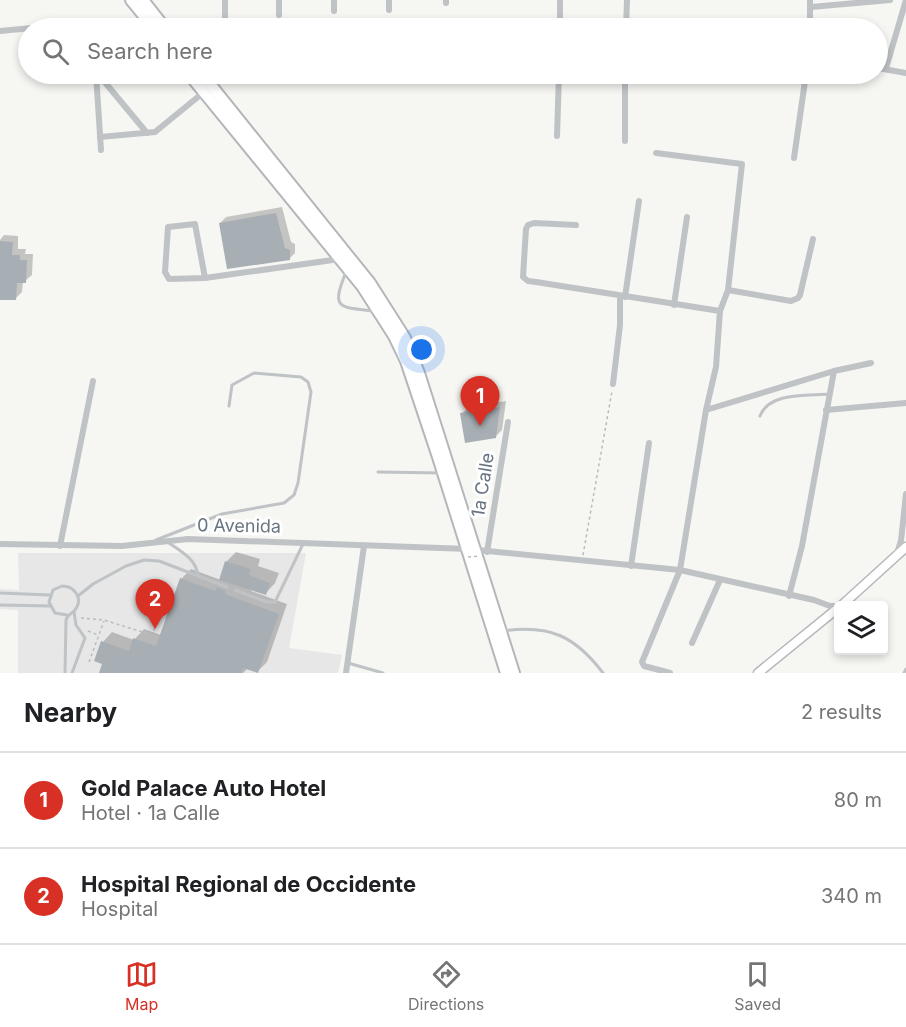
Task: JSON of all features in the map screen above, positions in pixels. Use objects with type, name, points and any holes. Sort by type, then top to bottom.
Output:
[{"type":"highway","points":[[131,0],[145,18]]},
{"type":"highway","points":[[143,0],[157,18]]},
{"type":"highway","points":[[197,84],[344,264],[380,312],[406,362],[444,473],[476,553],[506,673]]},
{"type":"highway","points":[[210,84],[370,283],[405,338],[419,373],[514,673]]},
{"type":"street","points":[[225,0],[225,18]]},
{"type":"street","points":[[279,0],[279,15]]},
{"type":"street","points":[[334,0],[334,11]]},
{"type":"street","points":[[389,0],[389,10]]},
{"type":"street","points":[[560,0],[560,18]]},
{"type":"street","points":[[626,18],[627,0]]},
{"type":"street","points":[[810,3],[890,0]]},
{"type":"street","points":[[888,61],[906,0]]},
{"type":"street","points":[[0,31],[18,29]]},
{"type":"street","points":[[888,68],[906,73]]},
{"type":"street","points":[[97,84],[101,150]]},
{"type":"street","points":[[105,84],[147,133]]},
{"type":"street","points":[[557,136],[559,84]]},
{"type":"street","points":[[625,84],[625,141]]},
{"type":"street","points":[[794,158],[805,84]]},
{"type":"street","points":[[100,137],[155,132],[204,92]]},
{"type":"street","points":[[656,153],[742,164],[728,290],[720,311],[716,367],[706,410],[680,570],[642,662],[644,666],[670,673]]},
{"type":"street","points":[[613,384],[622,297],[639,201]]},
{"type":"street","points":[[674,304],[687,217]]},
{"type":"street","points":[[576,225],[534,223],[528,225],[523,277],[536,282],[622,297],[720,311]]},
{"type":"street","points":[[205,278],[195,224],[168,227],[165,272],[169,279],[205,278],[344,264]]},
{"type":"street","points":[[728,290],[791,301],[798,298],[813,239]]},
{"type":"street","points":[[706,410],[834,371],[871,363]]},
{"type":"street","points":[[789,596],[802,546],[834,371]]},
{"type":"street","points":[[60,546],[93,381]]},
{"type":"street","points":[[826,410],[906,404]]},
{"type":"street","name":"1a Calle","points":[[476,553],[508,422]]},
{"type":"street","points":[[631,566],[650,443]]},
{"type":"street","points":[[897,553],[901,541],[906,494]]},
{"type":"street","name":"0 Avenida","points":[[0,544],[122,546],[188,539],[303,542],[476,553],[680,570],[834,606]]},
{"type":"street","points":[[346,673],[364,546]]},
{"type":"street","points":[[844,601],[906,547]]},
{"type":"street","points":[[692,643],[720,580]]},
{"type":"street","points":[[758,673],[834,610]]},
{"type":"lane","points":[[344,264],[338,299],[340,304],[345,308],[380,312]]},
{"type":"lane","points":[[150,543],[222,514],[278,505],[291,499],[294,495],[298,483],[311,392],[308,382],[301,377],[254,373],[232,385],[229,406]]},
{"type":"lane","points":[[760,416],[765,408],[779,399],[829,394]]},
{"type":"lane","points":[[378,472],[444,473]]},
{"type":"lane","points":[[167,541],[189,557],[198,570],[198,576]]},
{"type":"lane","points":[[235,590],[267,602],[275,602],[303,542]]},
{"type":"lane","points":[[78,596],[109,575],[144,560],[159,561],[227,587]]},
{"type":"lane","points":[[62,586],[72,588],[78,596],[78,604],[74,611],[67,615],[55,613],[50,606],[50,595],[53,590],[62,586]]},
{"type":"lane","points":[[0,593],[50,595]]},
{"type":"lane","points":[[0,604],[50,606]]},
{"type":"lane","points":[[72,673],[85,642],[74,611]]},
{"type":"lane","points":[[65,673],[67,615]]},
{"type":"lane","points":[[501,631],[536,628],[563,636],[581,648],[603,673]]},
{"type":"lane","points":[[348,663],[383,673]]},
{"type":"path","points":[[582,561],[613,384]]},
{"type":"path","points":[[75,616],[104,620],[152,634],[167,595]]},
{"type":"path","points":[[89,662],[104,620]]},
{"type":"path","points":[[83,634],[88,631],[99,635]]},
{"type":"shaded area","points":[[18,553],[306,553],[289,648],[342,655],[338,673],[18,673],[18,610],[0,609],[0,589],[19,590]]},
{"type":"building","points":[[276,213],[285,248],[290,250],[290,260],[227,269],[219,223]]},
{"type":"building","points":[[0,241],[13,242],[12,255],[20,255],[20,260],[27,260],[26,283],[17,283],[16,300],[0,300]]},
{"type":"building","points":[[500,407],[496,438],[465,443],[460,413]]},
{"type":"building","points":[[225,561],[251,569],[249,575],[270,583],[266,595],[219,580]]},
{"type":"building","points":[[180,578],[215,591],[217,587],[226,591],[225,594],[279,614],[258,673],[243,668],[241,673],[99,673],[102,664],[94,661],[101,641],[129,651],[133,638],[156,646]]},
{"type":"place","name":"Gold Palace Auto Hotel","points":[[480,426]]},
{"type":"place","name":"Hospital Regional de Occidente","points":[[155,629]]}]
